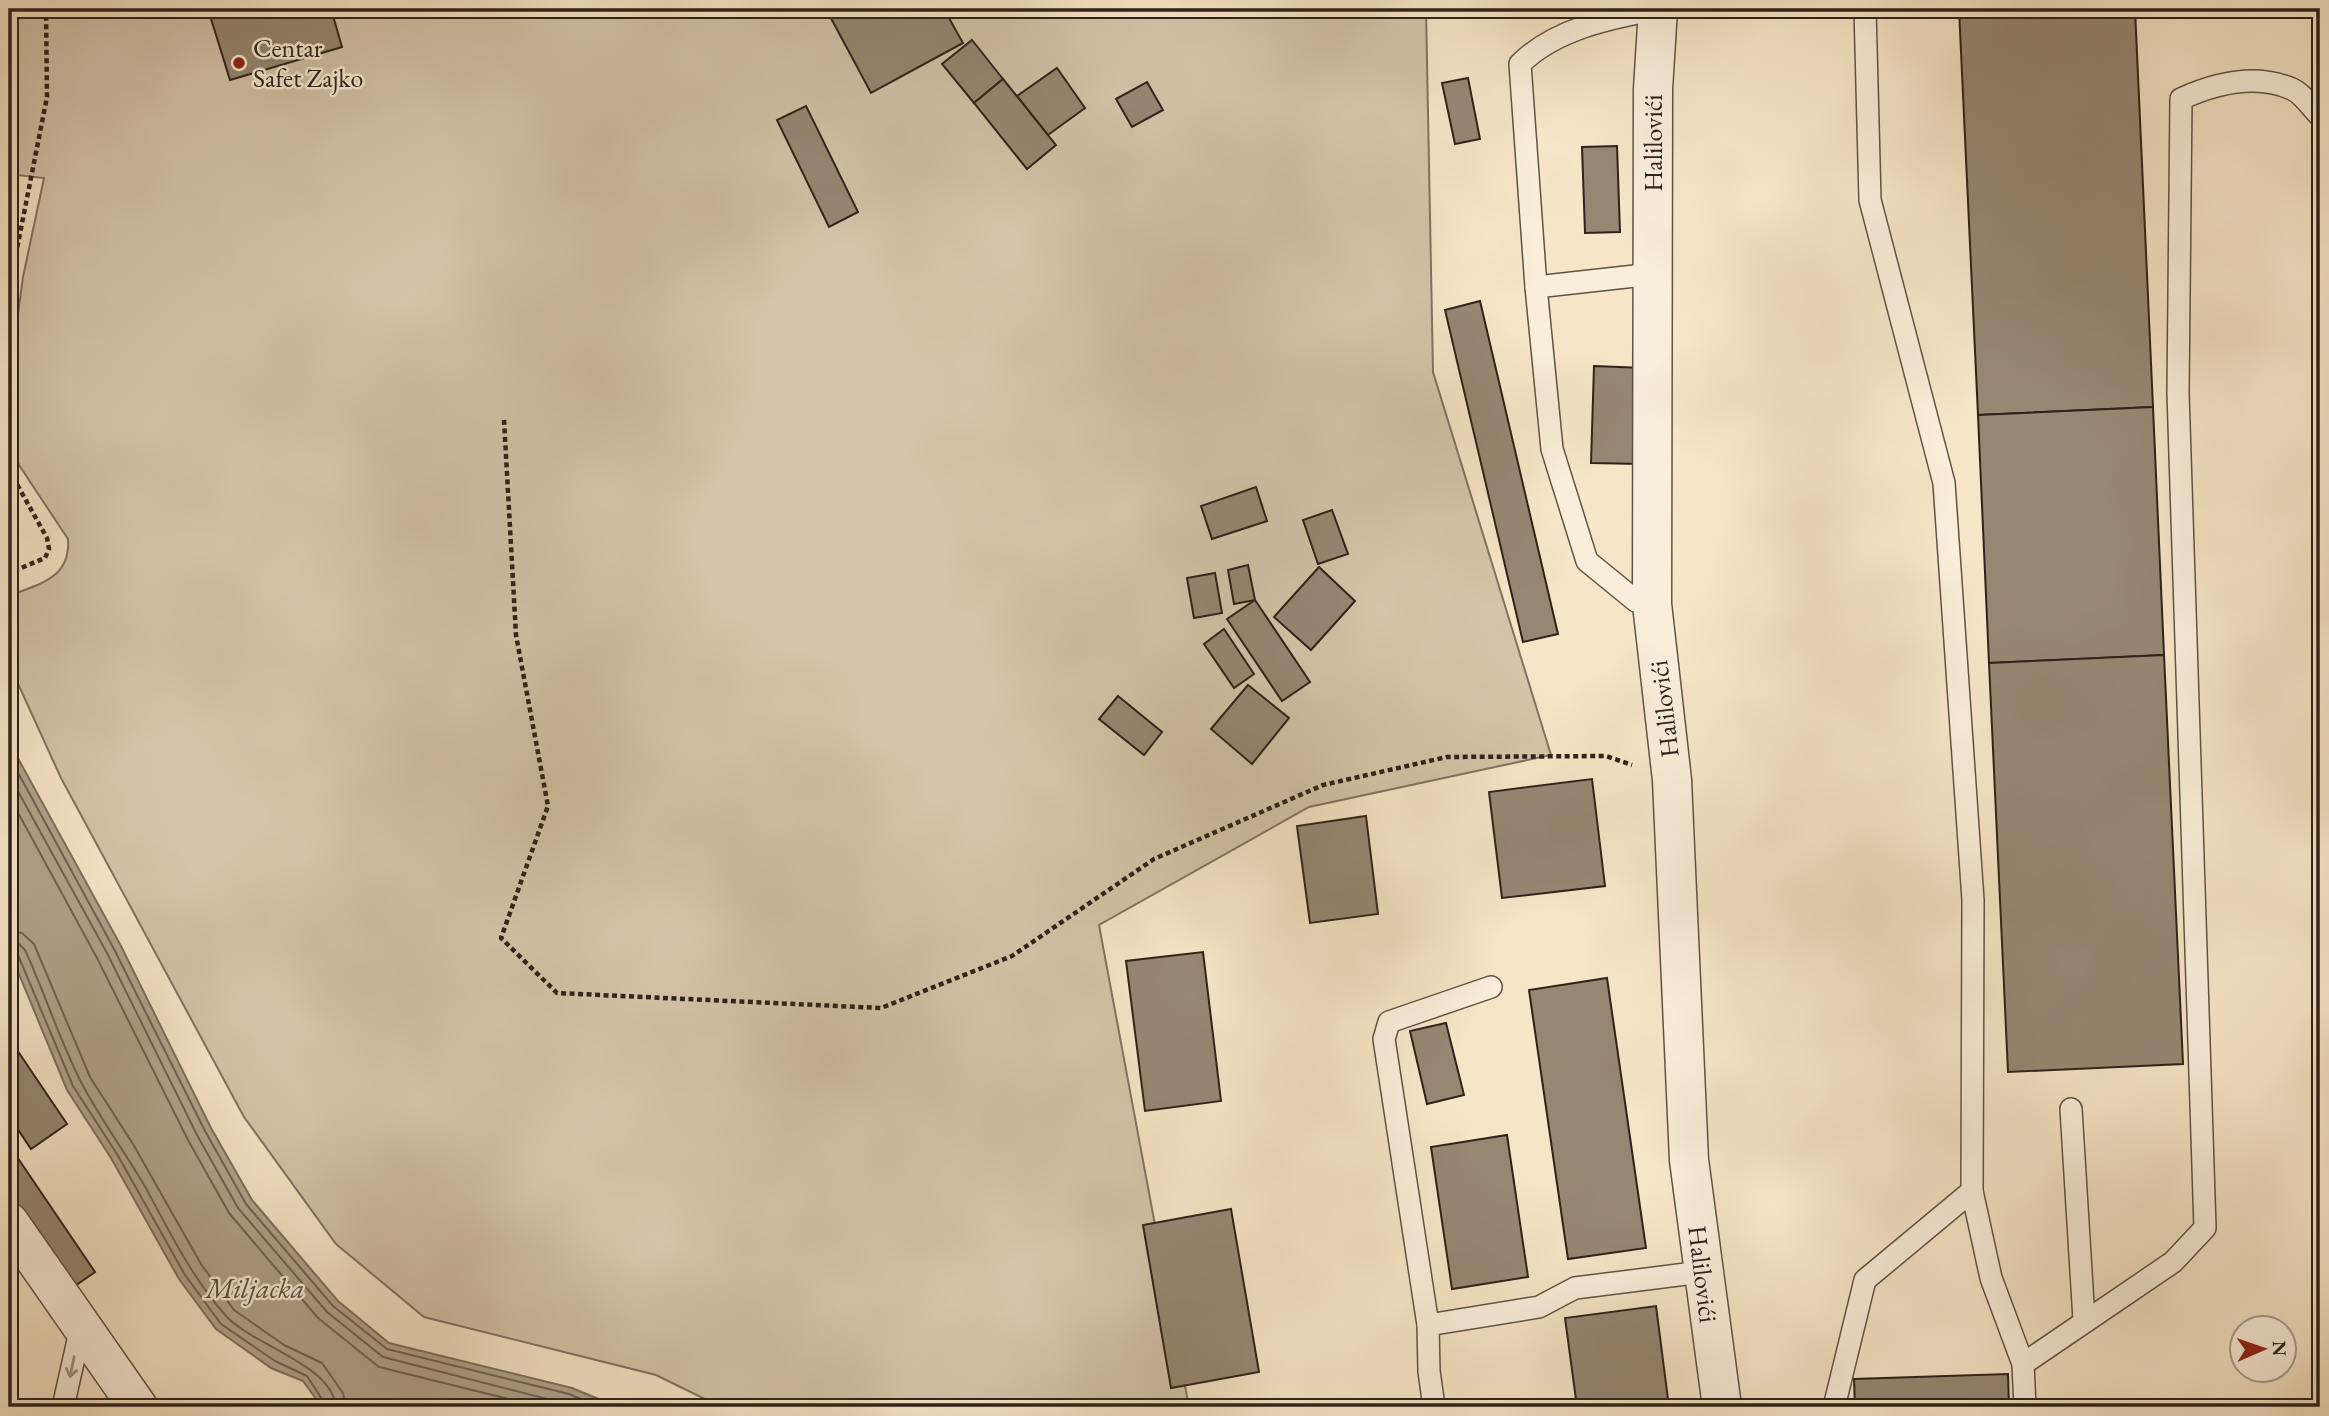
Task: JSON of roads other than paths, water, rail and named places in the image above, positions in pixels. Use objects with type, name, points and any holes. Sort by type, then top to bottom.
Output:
[{"type":"street","name":"Halilovići","points":[[1658,9],[1653,77],[1652,604],[1672,780],[1689,1160],[1722,1407]]},
{"type":"street","points":[[9,1222],[138,1407]]},
{"type":"lane","points":[[1652,604],[1636,601],[1587,561],[1552,449],[1536,287],[1520,64],[1539,46],[1617,17],[1658,9]]},
{"type":"lane","points":[[1865,9],[1870,200],[1944,482],[1973,900],[1972,1191],[1991,1278],[2023,1364],[2025,1407]]},
{"type":"lane","points":[[2023,1364],[2173,1262],[2205,1228],[2178,393],[2181,99],[2207,87],[2249,79],[2294,90],[2320,116]]},
{"type":"lane","points":[[1536,287],[1653,274]]},
{"type":"lane","points":[[1434,1407],[1429,1371],[1428,1325],[1384,1039],[1389,1022],[1491,987]]},
{"type":"lane","points":[[2071,1109],[2084,1320]]},
{"type":"lane","points":[[1833,1407],[1865,1280],[1972,1191]]},
{"type":"lane","points":[[1428,1325],[1539,1307],[1576,1288],[1702,1272]]},
{"type":"lane","points":[[64,1407],[81,1327]]},
{"type":"water","name":"Miljacka","points":[[9,742],[121,946],[211,1128],[252,1200],[338,1301],[389,1343],[572,1388],[618,1407],[322,1407],[303,1381],[271,1368],[216,1329],[179,1279],[111,1158],[67,1090],[9,950]]},
{"type":"place","name":"Centar Safet Zajko","points":[[239,63]]}]
